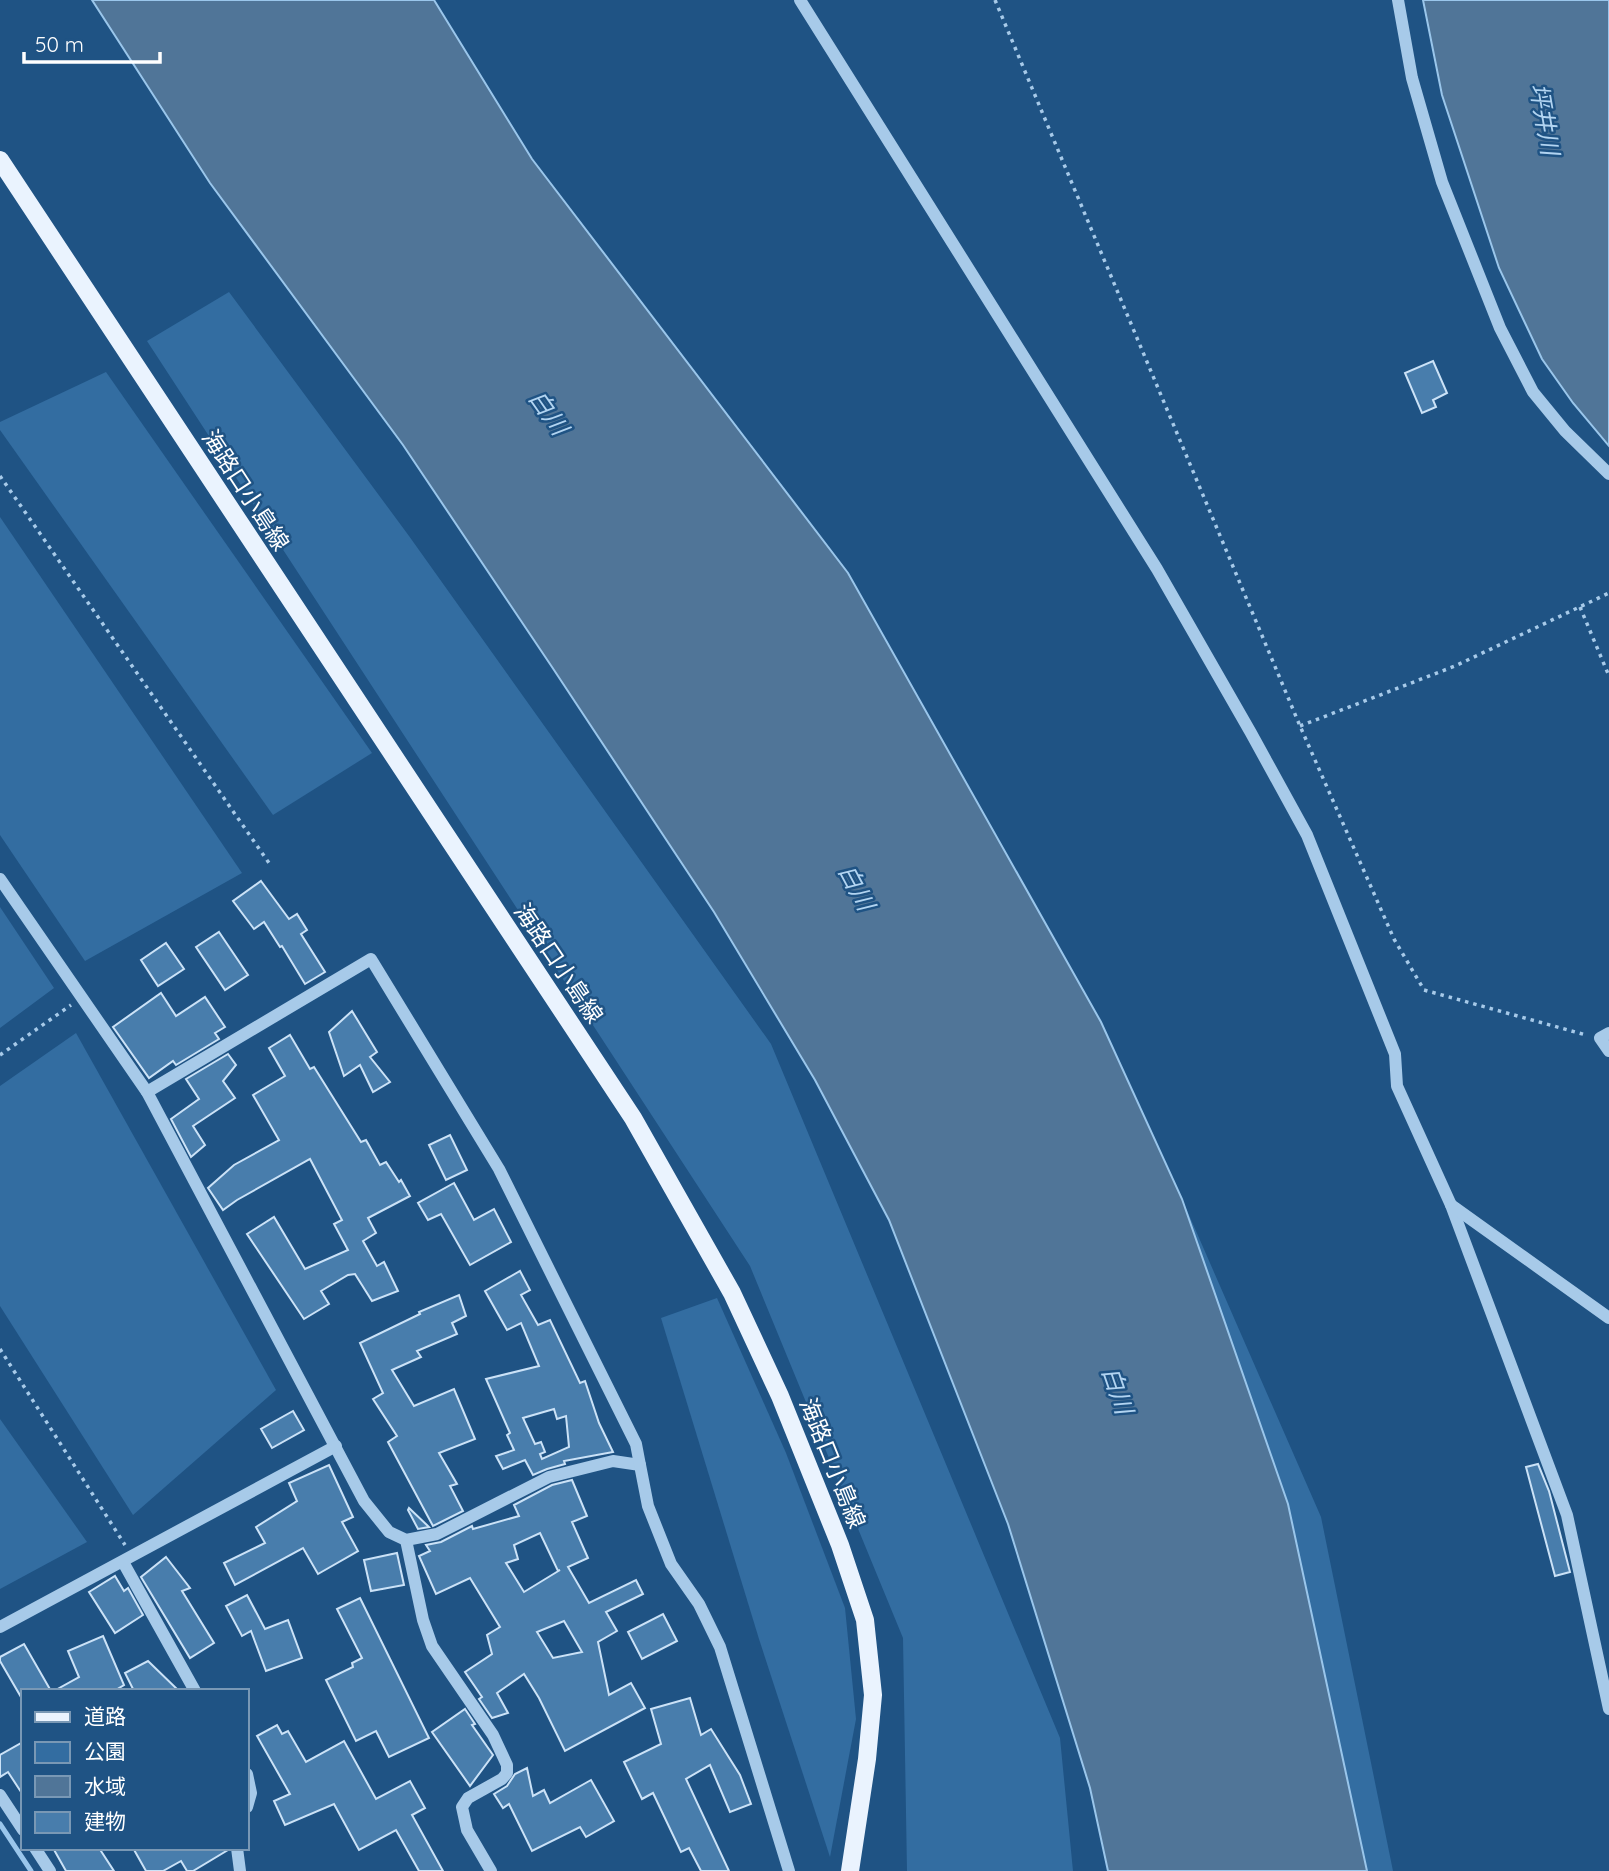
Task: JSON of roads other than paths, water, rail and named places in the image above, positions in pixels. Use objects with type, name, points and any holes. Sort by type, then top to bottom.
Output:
[{"type":"main road","name":"海路口小島線","points":[[0,160],[633,1118],[732,1293],[780,1396],[840,1545],[865,1620],[873,1695],[867,1759],[850,1871]]},
{"type":"street","points":[[800,0],[1157,569],[1301,823],[1395,1054],[1397,1086],[1451,1205],[1567,1515],[1609,1709]]},
{"type":"street","points":[[1398,0],[1412,78],[1442,182],[1500,328],[1533,392],[1565,430],[1609,474]]},
{"type":"street","points":[[0,879],[148,1092],[364,1501],[389,1532],[406,1540],[437,1534],[549,1477],[613,1461],[640,1465]]},
{"type":"street","points":[[148,1092],[371,959],[499,1168],[636,1444],[648,1506],[671,1564],[699,1604],[720,1647],[789,1871]]},
{"type":"street","points":[[1604,1036],[1609,1051]]},
{"type":"street","points":[[1451,1205],[1608,1319]]},
{"type":"street","points":[[0,1627],[335,1446]]},
{"type":"street","points":[[406,1540],[423,1620],[432,1646],[493,1735],[508,1765],[507,1773],[502,1779],[468,1798],[462,1807],[467,1830],[491,1871]]},
{"type":"street","points":[[128,1559],[194,1689]]},
{"type":"street","points":[[248,1779],[251,1793],[248,1804]]},
{"type":"street","points":[[0,1795],[21,1827]]},
{"type":"street","points":[[36,1850],[50,1871]]},
{"type":"street","points":[[237,1850],[240,1871]]},
{"type":"water","name":"白川","points":[[92,0],[434,0],[532,159],[848,573],[1101,1022],[1182,1199],[1288,1504],[1367,1871],[1108,1871],[1090,1788],[1008,1524],[889,1220],[815,1080],[714,912],[552,667],[403,445],[210,183]]},
{"type":"water","name":"坪井川","points":[[1423,0],[1609,0],[1609,446],[1573,403],[1542,359],[1499,268],[1442,95]]},
{"type":"waterway","points":[[0,1824],[31,1871]]}]
